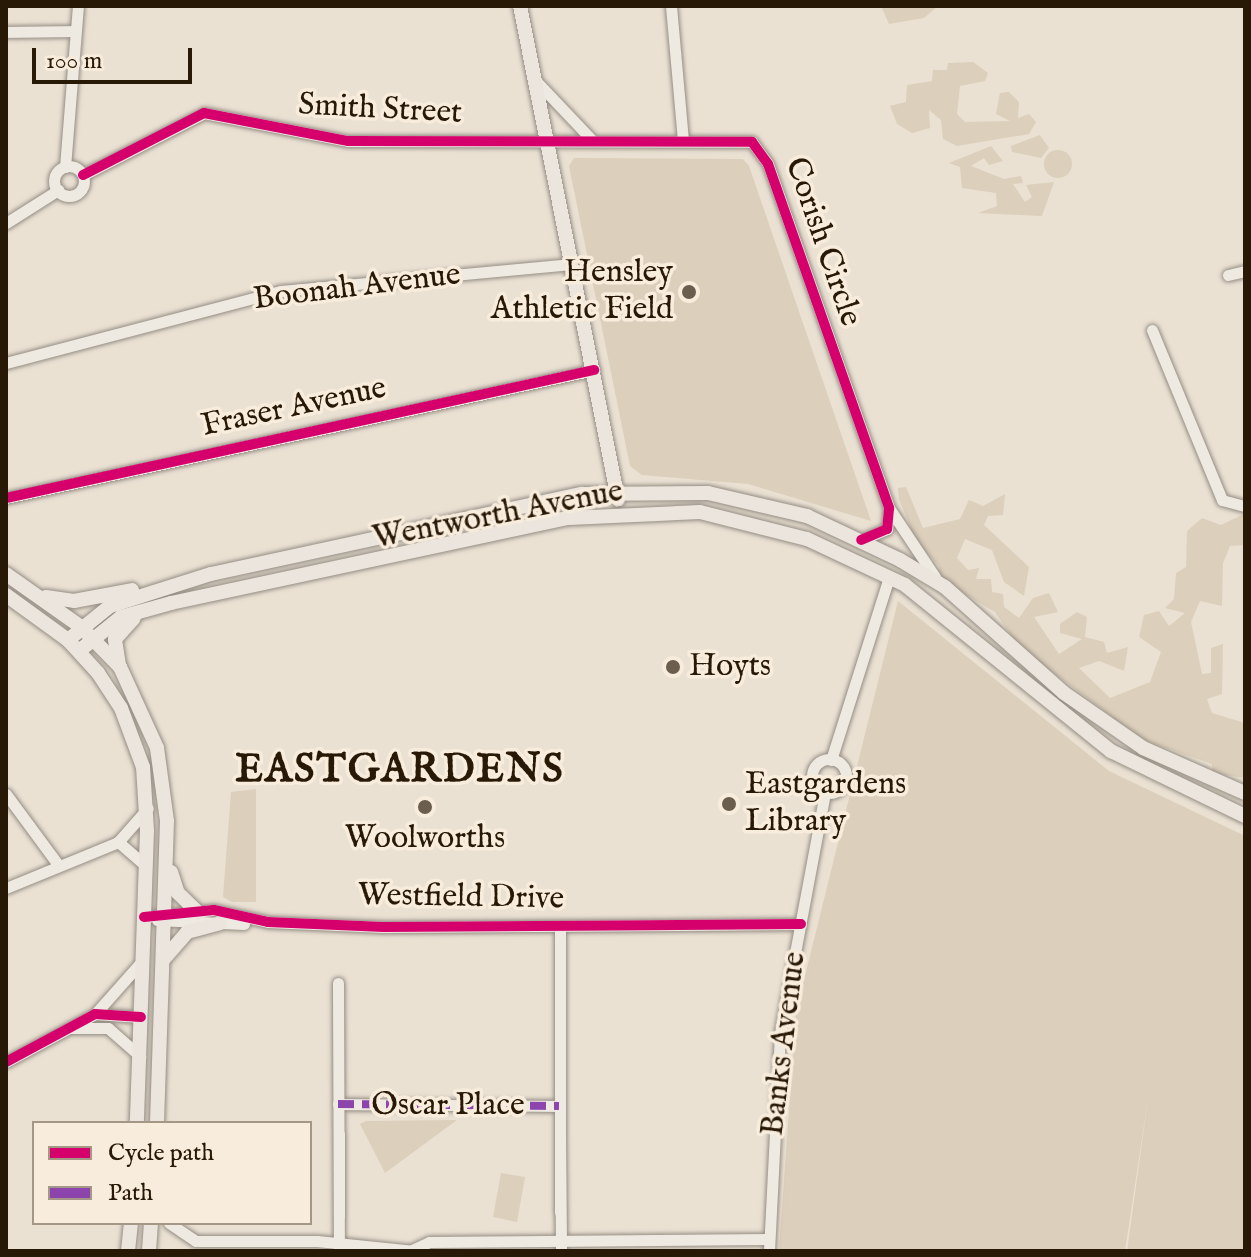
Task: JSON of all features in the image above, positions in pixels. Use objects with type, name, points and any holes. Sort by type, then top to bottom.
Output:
[{"type":"main road","points":[[520,6],[594,370],[619,511]]},
{"type":"main road","name":"Wentworth Avenue","points":[[79,651],[87,632],[110,606],[165,585],[617,490],[768,504],[861,540],[945,587],[1064,693],[1143,748],[1245,793]]},
{"type":"main road","name":"Wentworth Avenue","points":[[68,640],[121,617],[171,603],[619,511],[700,512],[757,523],[889,577],[1111,751],[1245,816]]},
{"type":"main road","points":[[889,577],[900,560]]},
{"type":"main road","points":[[6,574],[87,632],[120,667],[157,748],[167,865],[157,1121]]},
{"type":"main road","points":[[35,593],[68,601],[165,585]]},
{"type":"main road","points":[[6,595],[79,651],[127,722],[148,808],[137,1121]]},
{"type":"main road","points":[[120,667],[120,628],[171,603]]},
{"type":"main road","points":[[167,865],[178,893],[198,912]]},
{"type":"main road","points":[[163,960],[187,932],[220,923]]},
{"type":"main road","points":[[128,1251],[131,1225]]},
{"type":"main road","points":[[149,1251],[151,1225]]},
{"type":"street","points":[[6,223],[58,190],[55,177],[65,167],[78,6]]},
{"type":"street","points":[[671,6],[683,140]]},
{"type":"street","points":[[6,32],[75,31]]},
{"type":"street","points":[[536,81],[592,141]]},
{"type":"street","name":"Smith Street","points":[[58,190],[79,192],[83,175],[204,113],[305,138],[548,141]]},
{"type":"street","name":"Corish Circle","points":[[548,141],[752,142],[765,155],[889,508],[945,587]]},
{"type":"street","points":[[65,167],[83,175]]},
{"type":"street","name":"Boonah Avenue","points":[[6,363],[281,291],[572,264]]},
{"type":"street","points":[[1228,275],[1245,271]]},
{"type":"street","points":[[1152,330],[1222,500],[1245,506]]},
{"type":"street","name":"Fraser Avenue","points":[[6,498],[594,370]]},
{"type":"street","points":[[861,540],[885,531],[889,508]]},
{"type":"street","points":[[831,760],[889,577]]},
{"type":"street","points":[[831,760],[846,777],[839,790],[825,792],[812,776],[818,763],[831,760]]},
{"type":"street","name":"Banks Avenue","points":[[769,1245],[780,1033],[825,792]]},
{"type":"street","points":[[6,794],[59,866]]},
{"type":"street","points":[[6,888],[118,842],[148,808]]},
{"type":"street","points":[[118,842],[146,866]]},
{"type":"street","name":"Westfield Drive","points":[[165,917],[198,912],[268,922]]},
{"type":"street","name":"Westfield Drive","points":[[144,917],[220,923],[560,927],[801,924]]},
{"type":"street","points":[[560,927],[561,1246]]},
{"type":"street","points":[[6,1062],[57,1031],[95,1014],[143,960]]},
{"type":"street","points":[[337,1250],[338,983]]},
{"type":"street","points":[[95,1014],[141,1017]]},
{"type":"street","points":[[57,1031],[108,1028],[140,1056]]},
{"type":"street","name":"Oscar Place","points":[[338,1104],[559,1106]]},
{"type":"street","points":[[172,1225],[196,1241],[317,1241],[337,1250],[413,1251],[429,1242],[561,1246],[769,1245]]},
{"type":"shaded area","points":[[881,6],[938,6],[924,18],[889,24]]},
{"type":"shaded area","points":[[973,62],[988,73],[985,81],[960,86],[957,114],[965,122],[1010,121],[996,114],[1000,93],[1009,92],[1019,102],[1018,118],[1029,114],[1036,122],[1029,134],[957,146],[943,139],[941,120],[929,110],[930,128],[912,133],[897,124],[890,106],[906,102],[907,85],[932,81],[933,70],[947,70],[948,63]]},
{"type":"shaded area","points":[[1040,135],[1049,148],[1041,158],[1012,152],[1011,146]]},
{"type":"shaded area","points":[[991,146],[1003,161],[989,165],[984,158],[971,166],[1004,179],[1021,176],[1023,183],[1013,184],[1025,202],[1032,197],[1026,185],[1054,182],[1042,216],[978,213],[997,206],[996,193],[962,188],[960,167],[949,163]]},
{"type":"shaded area","points":[[1058,150],[1068,154],[1072,164],[1068,174],[1058,178],[1048,174],[1044,164],[1048,154]]},
{"type":"shaded area","points":[[574,158],[743,159],[749,166],[871,521],[748,484],[642,475],[630,466],[569,166]]},
{"type":"shaded area","points":[[906,487],[923,528],[960,519],[969,500],[983,506],[1005,494],[1003,515],[988,516],[984,525],[1029,567],[1024,596],[1004,582],[992,550],[965,539],[957,558],[968,570],[979,568],[976,579],[991,579],[992,592],[1003,594],[1004,607],[1019,618],[1033,598],[1049,593],[1058,612],[1034,617],[1059,654],[1082,639],[1060,633],[1060,624],[1077,612],[1087,617],[1085,637],[1104,642],[1107,653],[1128,647],[1124,671],[1099,661],[1079,668],[1110,698],[1150,682],[1161,652],[1139,637],[1144,615],[1159,611],[1169,626],[1185,613],[1165,608],[1174,599],[1176,573],[1186,567],[1187,531],[1202,518],[1221,525],[1244,514],[1245,545],[1230,546],[1223,563],[1222,606],[1200,601],[1191,622],[1202,674],[1211,673],[1211,648],[1223,644],[1222,694],[1207,699],[1212,713],[1245,723],[1245,778],[1212,773],[1212,764],[1143,740],[1019,647],[995,612],[938,578],[939,566],[916,541],[899,499],[898,488]]},
{"type":"shaded area","points":[[898,601],[1109,771],[1245,836],[1245,1251],[1127,1251],[1149,1092],[1125,1251],[779,1251],[796,1012]]},
{"type":"shaded area","points":[[256,789],[256,902],[232,902],[223,897],[231,792]]},
{"type":"shaded area","points":[[457,1120],[385,1173],[360,1124],[366,1121]]},
{"type":"shaded area","points":[[501,1173],[525,1177],[517,1222],[493,1217]]},
{"type":"marked path","points":[[338,1104],[559,1106]]},
{"type":"cycle path","points":[[83,175],[204,113],[348,141],[752,142],[768,164],[889,508],[887,529],[861,540]]},
{"type":"cycle path","points":[[6,498],[594,370]]},
{"type":"cycle path","points":[[144,917],[214,910],[268,922],[384,927],[801,924]]},
{"type":"cycle path","points":[[6,1062],[95,1014],[141,1017]]},
{"type":"place","name":"Hensley Athletic Field","points":[[689,292]]},
{"type":"place","name":"Hoyts","points":[[673,667]]},
{"type":"place","name":"Eastgardens Library","points":[[729,804]]},
{"type":"place","name":"Woolworths","points":[[425,807]]},
{"type":"district","name":"EASTGARDENS","points":[[400,771]]}]
